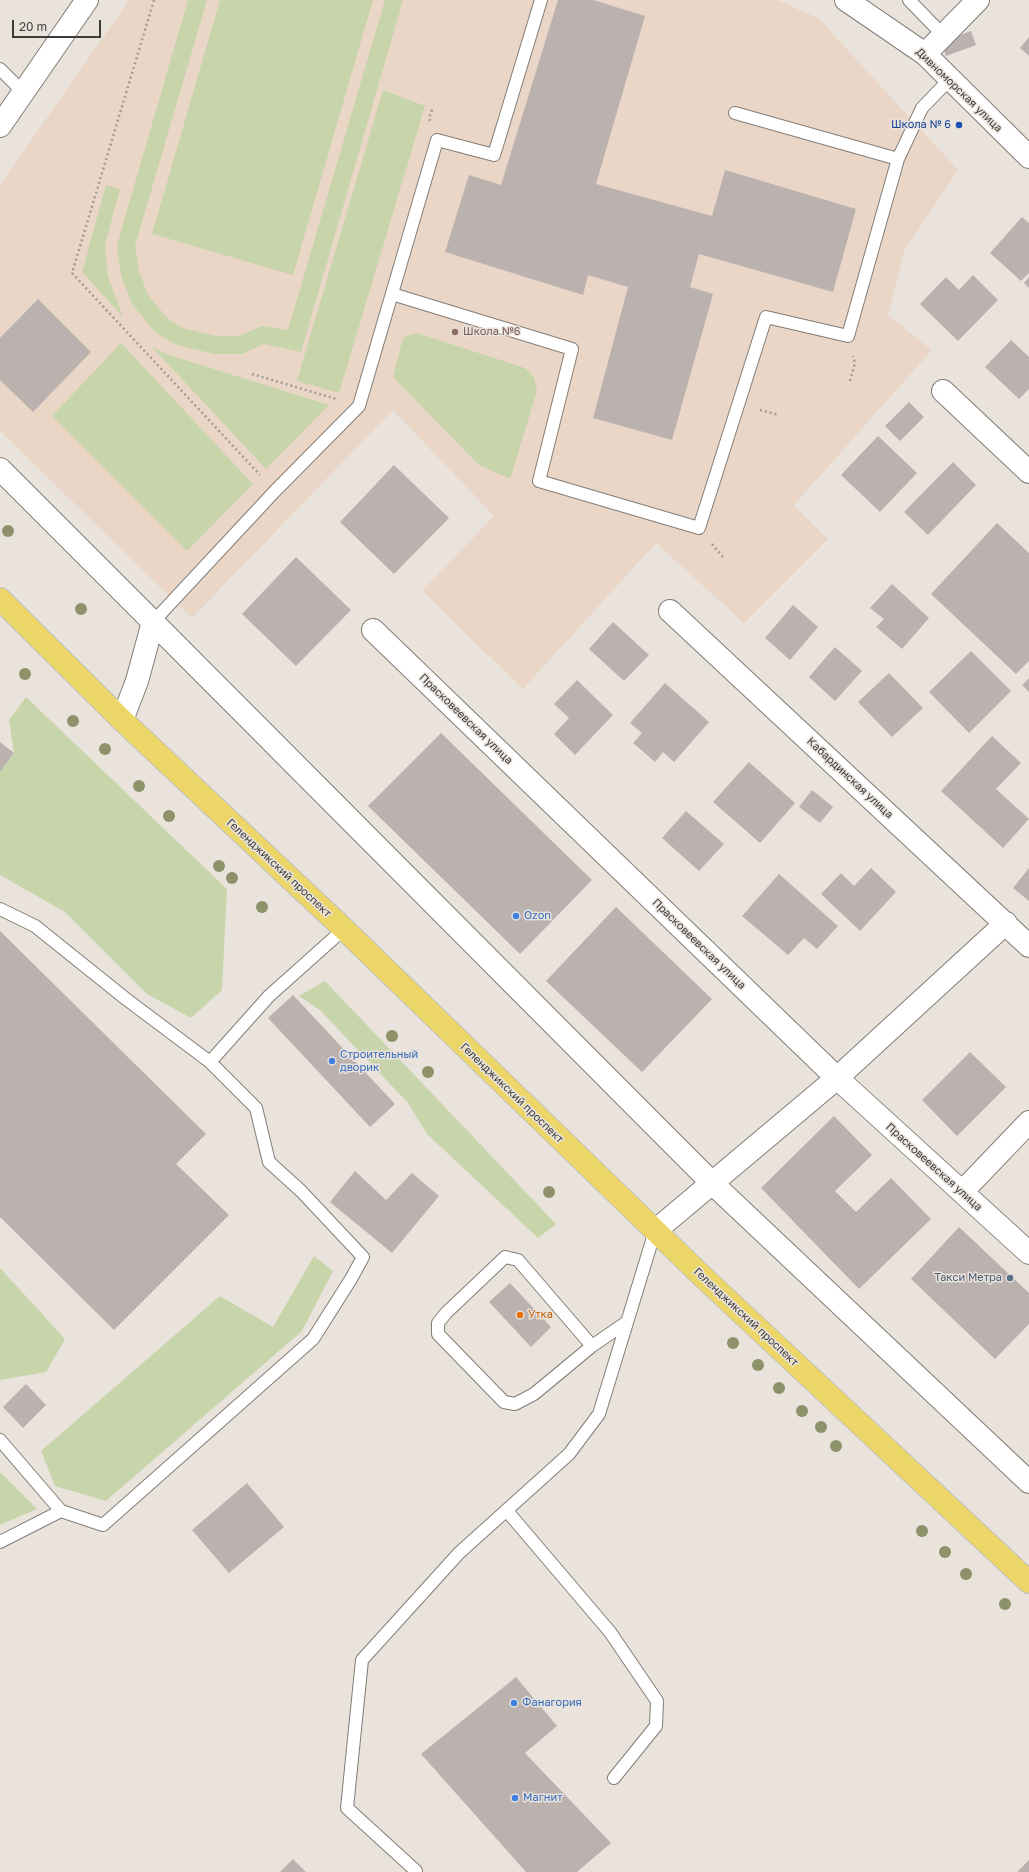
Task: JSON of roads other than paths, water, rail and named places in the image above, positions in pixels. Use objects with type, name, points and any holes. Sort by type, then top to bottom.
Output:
[{"type":"main road","name":"Геленджикский проспект","points":[[0,599],[122,720],[344,929],[655,1231],[1029,1582]]},
{"type":"street","points":[[0,126],[87,0]]},
{"type":"street","name":"Дивноморская улица","points":[[846,0],[925,54],[1029,157]]},
{"type":"street","points":[[925,54],[978,0]]},
{"type":"street","points":[[943,391],[1029,472]]},
{"type":"street","points":[[0,469],[712,1184],[1029,1482]]},
{"type":"street","name":"Кабардинская улица","points":[[670,611],[1029,946]]},
{"type":"street","points":[[122,720],[137,681],[153,622]]},
{"type":"street","name":"Прасковеевская улица","points":[[373,630],[837,1078],[1029,1253]]},
{"type":"street","points":[[655,1231],[837,1078],[1006,923]]},
{"type":"street","points":[[962,1192],[1029,1122]]},
{"type":"lane","points":[[153,622],[275,491],[359,406],[438,140],[494,155],[541,0]]},
{"type":"lane","points":[[909,0],[943,35]]},
{"type":"lane","points":[[0,69],[23,92]]},
{"type":"lane","points":[[392,294],[572,349],[539,481],[699,528],[766,317],[848,336],[898,158],[922,108],[950,79]]},
{"type":"lane","points":[[736,113],[898,158]]},
{"type":"lane","points":[[0,909],[35,926],[126,999],[210,1062],[256,1108],[269,1162],[301,1191],[363,1257],[351,1279],[313,1339],[103,1525],[61,1512],[0,1440]]},
{"type":"lane","points":[[210,1062],[270,996],[344,929]]},
{"type":"lane","points":[[416,1871],[347,1808],[362,1660],[459,1553],[569,1454],[599,1414],[655,1231]]},
{"type":"lane","points":[[592,1346],[518,1260],[505,1257],[446,1313],[438,1323],[438,1334],[504,1402],[515,1404],[534,1394],[592,1346],[627,1322]]},
{"type":"lane","points":[[507,1511],[610,1632],[657,1701],[656,1726],[614,1778]]},
{"type":"lane","points":[[0,1542],[61,1512]]},
{"type":"place","name":"Школа № 6","points":[[959,125]]},
{"type":"place","name":"Школа №6","points":[[455,332]]},
{"type":"place","name":"Ozon","points":[[516,916]]},
{"type":"place","name":"Строительный дворик","points":[[332,1061]]},
{"type":"place","name":"Такси Метра","points":[[1010,1278]]},
{"type":"place","name":"Утка","points":[[520,1315]]},
{"type":"place","name":"Фанагория","points":[[514,1703]]},
{"type":"place","name":"Магнит","points":[[515,1798]]}]
